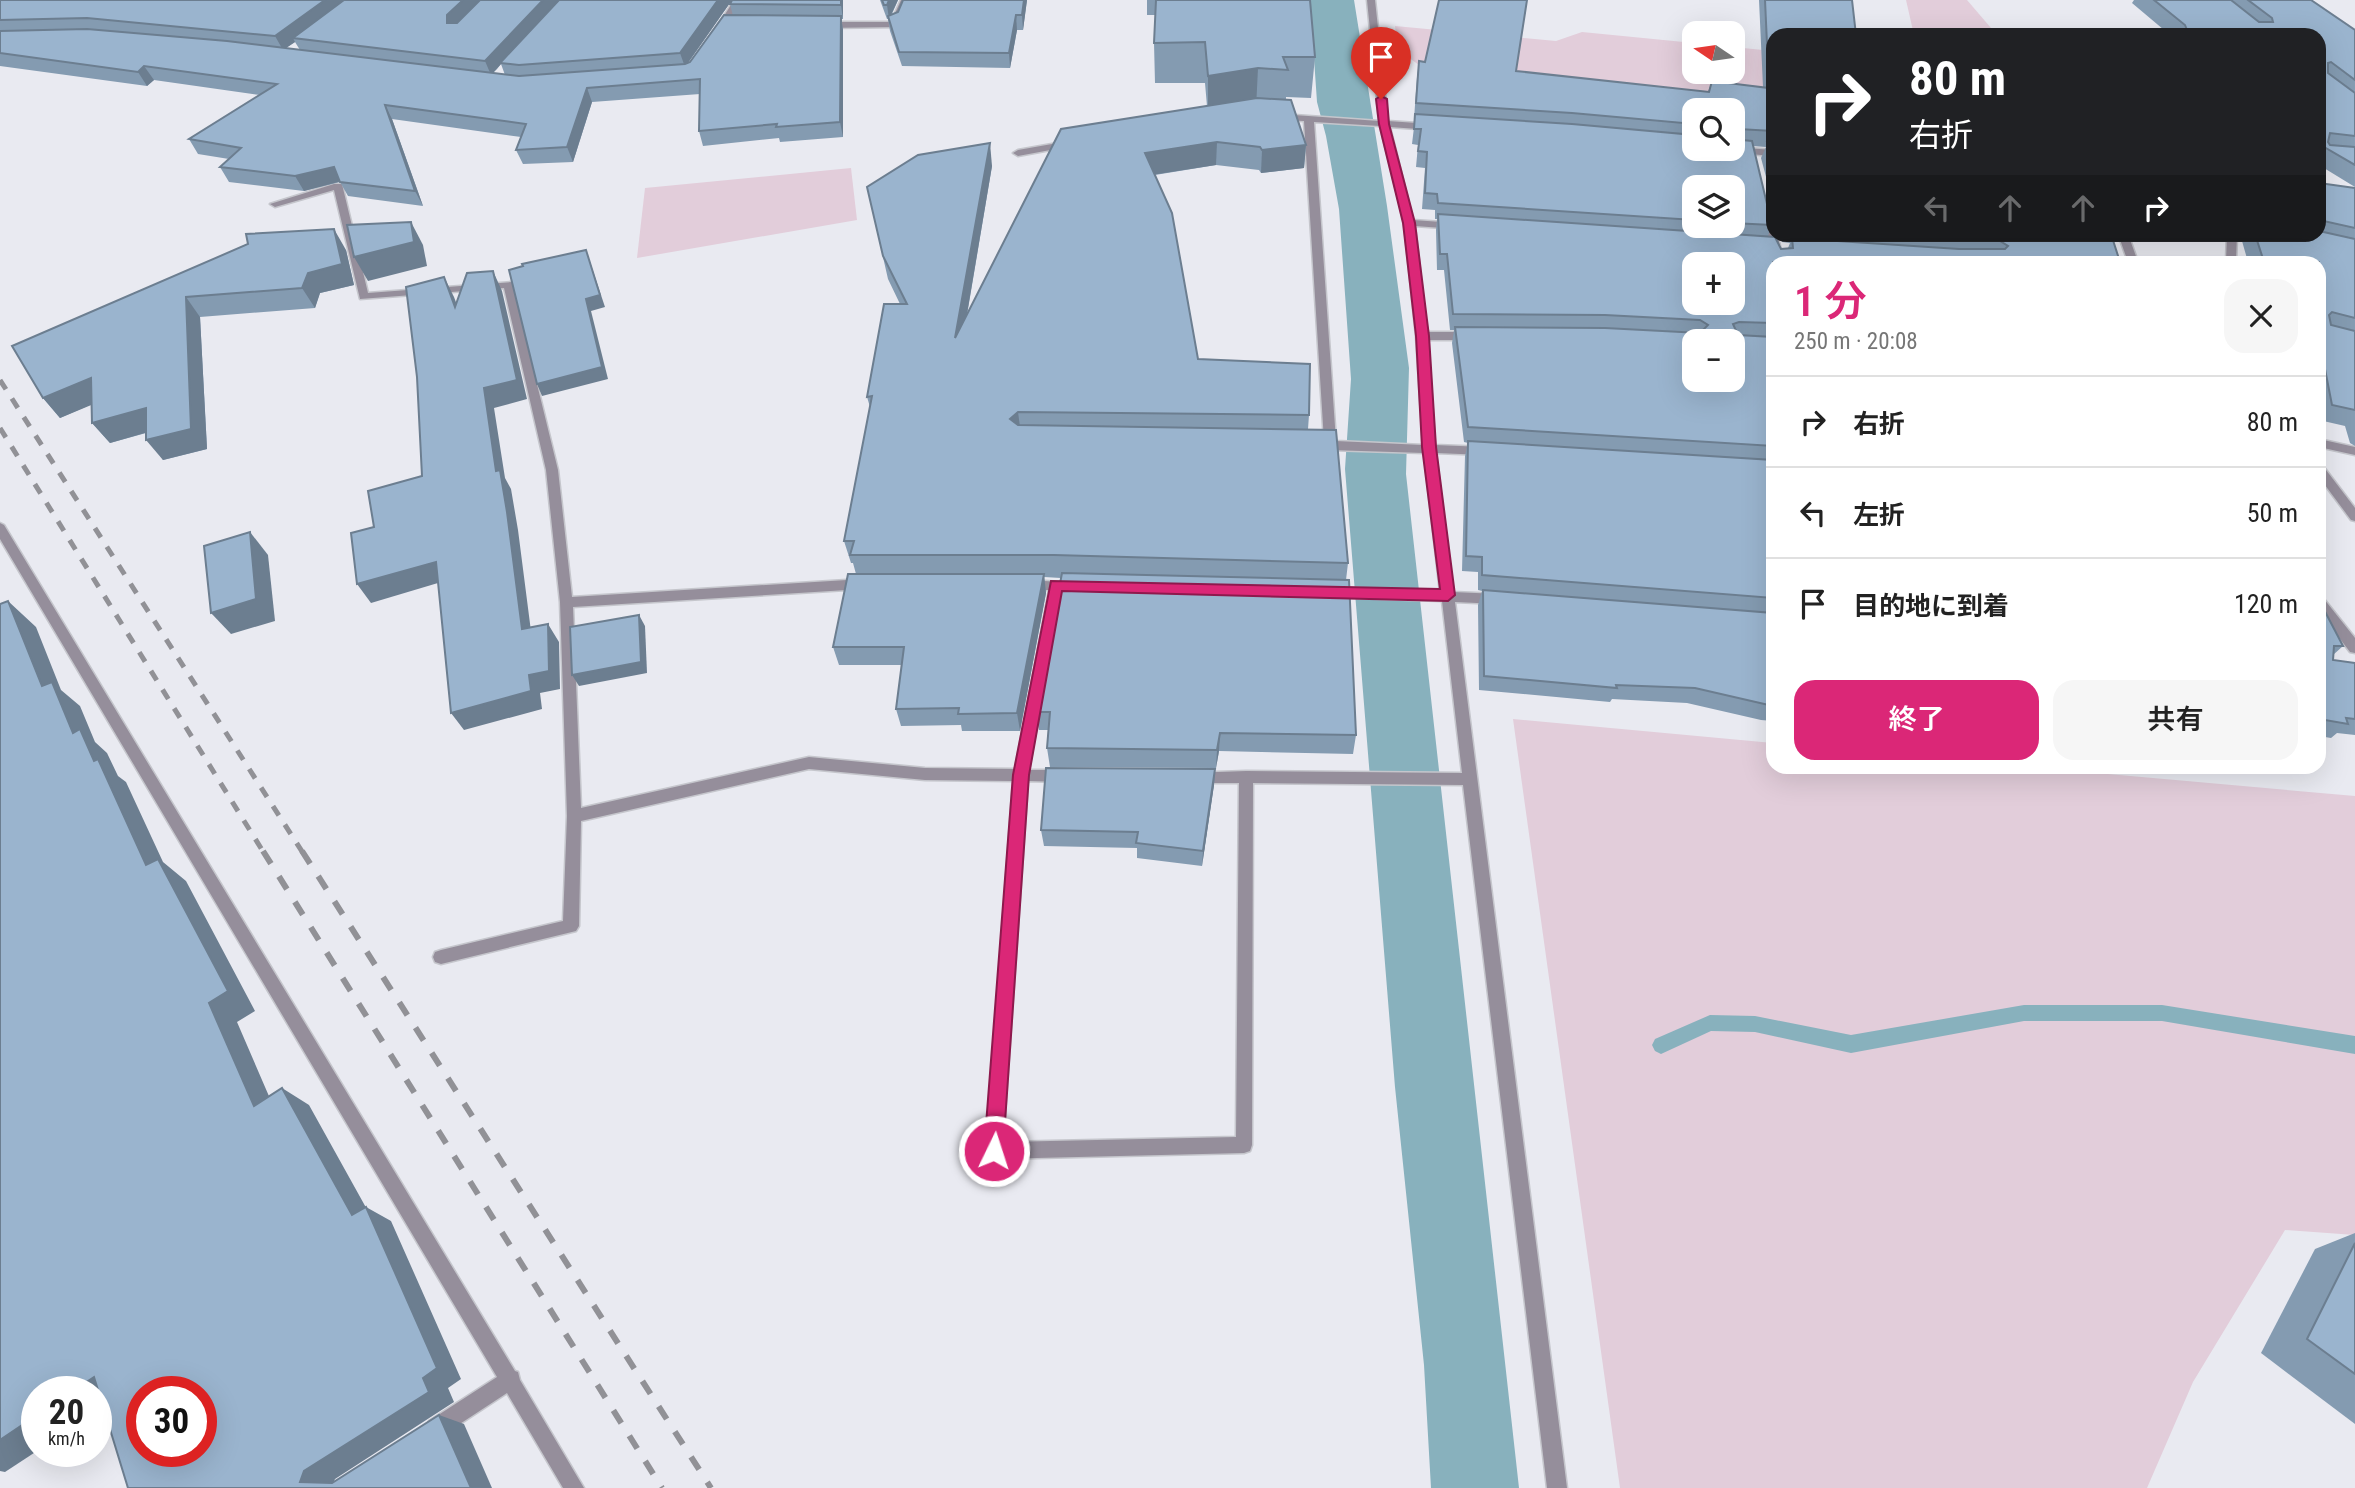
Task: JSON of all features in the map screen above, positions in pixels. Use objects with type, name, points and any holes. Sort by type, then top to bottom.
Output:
[{"type":"street","points":[[716,34],[738,0]]},
{"type":"street","points":[[815,24],[894,25],[905,0]]},
{"type":"street","points":[[1371,0],[1384,124],[1409,223],[1422,336],[1429,447],[1557,1488]]},
{"type":"street","points":[[723,24],[737,24]]},
{"type":"street","points":[[1270,117],[1437,127]]},
{"type":"street","points":[[1309,120],[1330,446]]},
{"type":"street","points":[[1018,153],[1082,142]]},
{"type":"street","points":[[1745,150],[1766,152]]},
{"type":"street","points":[[1752,151],[1755,165]]},
{"type":"street","points":[[275,204],[338,186],[364,297],[508,284],[552,470],[566,602],[574,816],[571,926],[441,957]]},
{"type":"street","points":[[1765,206],[1766,210]]},
{"type":"street","points":[[1409,223],[1463,226]]},
{"type":"street","points":[[1773,242],[1777,256]]},
{"type":"street","points":[[1761,245],[1788,247]]},
{"type":"street","points":[[1422,336],[1477,336]]},
{"type":"street","points":[[1303,445],[1429,447],[1498,452]]},
{"type":"street","points":[[2326,445],[2355,451]]},
{"type":"street","points":[[2326,478],[2355,517]]},
{"type":"street","points":[[0,528],[574,1488]]},
{"type":"street","points":[[566,602],[879,584]]},
{"type":"street","points":[[1015,585],[1090,586]]},
{"type":"street","points":[[1056,585],[1021,775],[994,1151],[1244,1145],[1246,777]]},
{"type":"street","points":[[1319,592],[1448,595],[1516,601]]},
{"type":"street","points":[[2326,611],[2355,648]]},
{"type":"street","points":[[574,816],[808,763],[925,774],[1074,776]]},
{"type":"street","points":[[1180,777],[1470,779]]},
{"type":"street","points":[[421,1437],[511,1379]]},
{"type":"shaded area","points":[[1906,0],[1967,0],[1991,28],[1912,28]]},
{"type":"shaded area","points":[[1395,26],[1556,41],[1582,32],[1682,42],[1682,84],[1745,84],[1745,48],[1766,50],[1766,95],[1590,91],[1426,70],[1398,50]]},
{"type":"shaded area","points":[[851,168],[857,220],[637,258],[645,188]]},
{"type":"shaded area","points":[[1513,719],[1766,742],[1766,774],[2107,774],[2355,796],[2355,1235],[2285,1230],[2193,1382],[2147,1488],[1620,1488]]},
{"type":"water","points":[[1310,0],[1354,0],[1387,206],[1409,368],[1406,474],[1519,1488],[1431,1488],[1424,1365],[1395,1087],[1345,469],[1351,379],[1339,209],[1317,102]]},
{"type":"building","points":[[0,0],[325,0],[275,36],[87,18],[0,20]]},
{"type":"building","points":[[344,0],[463,0],[447,15],[447,23],[457,23],[480,0],[543,0],[485,61],[293,38]]},
{"type":"building","points":[[559,0],[718,0],[680,53],[519,65],[500,63]]},
{"type":"building","points":[[732,0],[841,0],[841,5],[730,4]]},
{"type":"building","points":[[903,0],[1024,0],[1022,15],[1016,15],[1009,53],[899,52],[888,16],[898,12]]},
{"type":"building","points":[[1156,0],[1310,0],[1315,57],[1283,57],[1288,70],[1258,68],[1208,76],[1205,42],[1154,43]]},
{"type":"building","points":[[1439,0],[1527,0],[1516,71],[1709,92],[1711,84],[1766,88],[1766,131],[1745,129],[1745,98],[1682,98],[1682,123],[1416,103],[1419,61],[1425,62]]},
{"type":"building","points":[[1765,0],[1852,0],[1855,28],[1766,28]]},
{"type":"building","points":[[2154,0],[2231,0],[2259,22],[2273,22],[2272,18],[2248,0],[2311,0],[2355,30],[2355,80],[2331,62],[2328,63],[2328,73],[2355,93],[2355,136],[2330,133],[2328,142],[2330,145],[2355,147],[2355,165],[2326,148],[2326,28],[2186,28]]},
{"type":"building","points":[[724,15],[841,16],[840,122],[699,131],[700,79],[587,88],[567,147],[516,150],[526,124],[385,105],[415,191],[340,182],[334,167],[295,176],[220,167],[241,148],[189,139],[277,84],[144,66],[138,72],[0,53],[0,31],[87,29],[227,41],[519,76],[685,64],[690,62]]},
{"type":"building","points":[[1257,98],[1291,100],[1306,145],[1262,150],[1260,147],[1217,142],[1145,153],[1172,213],[1198,359],[1310,364],[1309,415],[1018,412],[1010,419],[1018,425],[1336,430],[1348,563],[1054,555],[850,555],[854,541],[844,541],[872,396],[867,397],[884,304],[907,304],[883,256],[867,187],[918,155],[990,143],[955,338],[1061,129]]},
{"type":"building","points":[[1415,114],[1682,134],[1682,161],[1745,161],[1745,140],[1752,141],[1766,200],[1766,225],[1745,224],[1745,175],[1682,175],[1682,219],[1438,203],[1437,194],[1425,193],[1427,152],[1418,151],[1421,129],[1414,129]]},
{"type":"building","points":[[2326,184],[2355,188],[2355,228],[2326,222]]},
{"type":"building","points":[[1438,214],[1682,231],[1682,238],[1766,236],[1766,242],[1778,242],[1781,249],[1793,248],[1792,242],[2005,249],[2008,246],[2002,242],[2114,242],[2118,256],[1766,256],[1766,323],[1739,322],[1733,324],[1735,329],[1704,329],[1708,325],[1700,320],[1605,315],[1453,314],[1447,254],[1440,254]]},
{"type":"building","points":[[411,222],[414,242],[354,257],[347,225]]},
{"type":"building","points":[[334,229],[342,264],[308,273],[302,288],[186,297],[191,429],[146,440],[146,408],[92,423],[91,378],[43,398],[12,346],[248,244],[246,234]]},
{"type":"building","points":[[2326,233],[2355,239],[2355,318],[2332,312],[2329,315],[2331,325],[2355,331],[2355,410],[2332,405],[2326,374],[2326,256],[2262,256],[2258,242],[2326,242]]},
{"type":"building","points":[[586,250],[600,295],[586,299],[602,367],[537,384],[509,270],[523,266],[522,264]]},
{"type":"building","points":[[493,271],[517,380],[484,388],[496,471],[500,470],[507,512],[522,629],[548,624],[549,671],[529,675],[531,691],[451,713],[436,562],[357,584],[351,533],[374,527],[368,491],[422,476],[417,377],[406,287],[444,277],[455,307],[467,273]]},
{"type":"building","points":[[1455,327],[1605,328],[1682,332],[1682,392],[1745,392],[1745,335],[1766,337],[1766,446],[1468,427]]},
{"type":"building","points":[[1468,441],[1766,460],[1766,597],[1482,575],[1482,557],[1466,556]]},
{"type":"building","points":[[250,532],[256,599],[211,613],[204,546]]},
{"type":"building","points":[[1062,573],[1349,580],[1356,735],[1220,733],[1217,750],[1047,748],[1050,712],[1036,712]]},
{"type":"building","points":[[848,574],[1044,574],[1017,713],[958,714],[959,708],[896,709],[904,647],[833,647]]},
{"type":"building","points":[[1483,590],[1766,612],[1766,704],[1695,688],[1616,685],[1617,688],[1484,676]]},
{"type":"building","points":[[8,601],[42,686],[52,682],[73,733],[80,729],[94,761],[98,759],[146,865],[158,859],[228,991],[209,1003],[254,1106],[282,1088],[352,1215],[366,1207],[437,1368],[423,1378],[429,1392],[304,1471],[300,1482],[332,1483],[439,1415],[471,1488],[128,1488],[112,1436],[112,1376],[21,1376],[21,1426],[0,1440],[0,604]]},
{"type":"building","points":[[2326,613],[2343,646],[2334,646],[2333,660],[2355,663],[2355,719],[2346,718],[2348,724],[2326,720]]},
{"type":"building","points":[[639,615],[641,662],[572,675],[570,627]]},
{"type":"building","points":[[1046,768],[1215,769],[1203,851],[1136,843],[1138,832],[1041,830]]},
{"type":"building","points":[[2355,1243],[2355,1374],[2307,1339]]},
{"type":"waterway","points":[[1661,1045],[1710,1023],[1755,1024],[1851,1044],[2024,1013],[2162,1013],[2355,1045]]},
{"type":"railway","points":[[0,380],[303,853]]},
{"type":"railway","points":[[0,428],[264,853]]},
{"type":"railway","points":[[263,851],[662,1488]]},
{"type":"railway","points":[[302,851],[711,1488]]},
{"type":"route","points":[[994,1151],[1021,775],[1056,585],[1448,595],[1429,447],[1422,336],[1409,223],[1384,124],[1381,99]]}]
